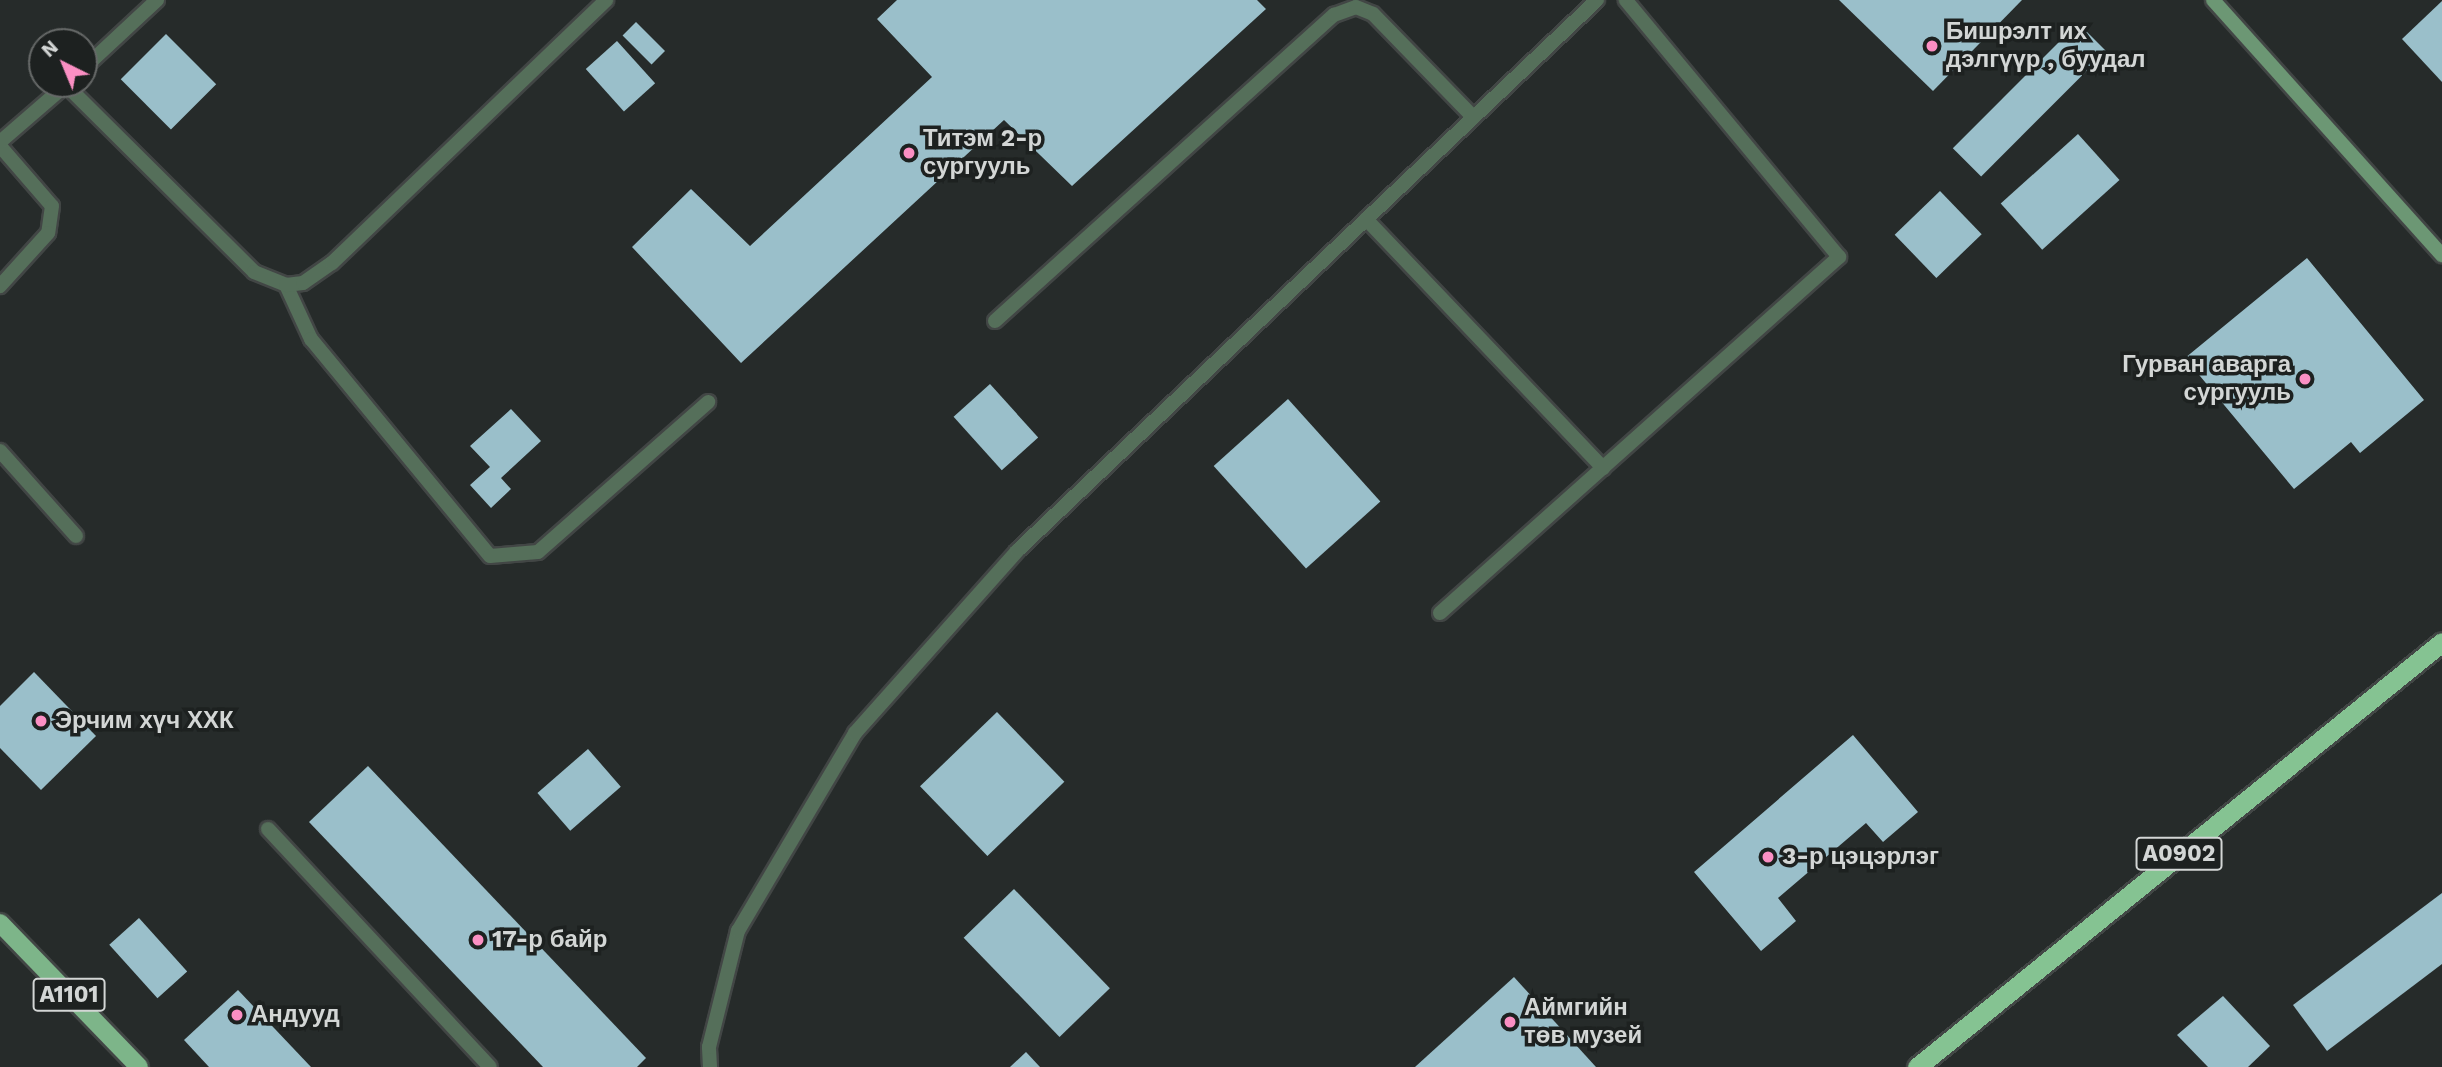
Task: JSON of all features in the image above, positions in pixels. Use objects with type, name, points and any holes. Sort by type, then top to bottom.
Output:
[{"type":"highway","name":"A0902","points":[[1917,1067],[2442,642]]},
{"type":"main road","points":[[2213,0],[2442,255]]},
{"type":"main road","name":"A1101","points":[[0,923],[139,1067]]},
{"type":"street","points":[[98,55],[157,0]]},
{"type":"street","points":[[79,98],[254,272],[286,285],[319,275],[606,0]]},
{"type":"street","points":[[710,1067],[709,1047],[738,930],[855,733],[1017,551],[1597,0]]},
{"type":"street","points":[[1440,613],[1839,257],[1626,0]]},
{"type":"street","points":[[995,321],[1334,15],[1356,7],[1373,14],[1473,117]]},
{"type":"street","points":[[0,286],[48,233],[52,206],[0,144],[51,98]]},
{"type":"street","points":[[1366,219],[1603,468]]},
{"type":"street","points":[[286,285],[312,339],[490,556],[538,552],[708,402]]},
{"type":"street","points":[[0,451],[76,536]]},
{"type":"street","points":[[268,829],[490,1067]]},
{"type":"building","name":"Титэм 2-р сургууль","points":[[897,0],[1257,0],[1266,9],[1072,186],[1004,120],[741,363],[632,247],[691,189],[750,246],[932,77],[877,19]]},
{"type":"building","name":"Бишрэлт их дэлгүүр , буудал","points":[[1839,0],[2022,0],[1933,91]]},
{"type":"building","points":[[2442,1],[2442,82],[2402,39]]},
{"type":"building","points":[[636,22],[665,51],[652,64],[623,35]]},
{"type":"building","points":[[2078,23],[2106,51],[1981,176],[1953,148]]},
{"type":"building","points":[[166,34],[216,84],[171,129],[121,79]]},
{"type":"building","points":[[617,41],[655,83],[624,111],[586,69]]},
{"type":"building","points":[[2078,134],[2119,180],[2042,250],[2001,204]]},
{"type":"building","points":[[1940,191],[1982,234],[1936,278],[1895,235]]},
{"type":"building","name":"Гурван аварга сургууль","points":[[2307,258],[2424,400],[2360,453],[2351,442],[2294,489],[2185,358]]},
{"type":"building","points":[[990,384],[1038,438],[1002,470],[954,417]]},
{"type":"building","points":[[1288,399],[1380,502],[1306,568],[1214,466]]},
{"type":"building","points":[[511,409],[541,441],[501,478],[511,489],[491,508],[470,485],[490,467],[470,446]]},
{"type":"building","name":"Эрчим хүч ХХК","points":[[34,672],[96,736],[41,790],[0,748],[0,706]]},
{"type":"building","points":[[997,712],[1064,782],[987,856],[920,786]]},
{"type":"building","name":"3-р цэцэрлэг","points":[[1853,735],[1918,812],[1883,842],[1866,823],[1778,898],[1796,921],[1761,951],[1694,872]]},
{"type":"building","points":[[588,749],[621,787],[570,831],[537,793]]},
{"type":"building","name":"17-р байр","points":[[368,766],[646,1058],[637,1067],[543,1067],[309,822]]},
{"type":"building","points":[[1014,889],[1110,988],[1060,1037],[964,938]]},
{"type":"building","points":[[2442,893],[2442,964],[2327,1051],[2293,1005]]},
{"type":"building","points":[[139,918],[187,972],[157,998],[109,945]]},
{"type":"building","name":"Аймгийн төв музей","points":[[1514,977],[1596,1067],[1415,1067]]},
{"type":"building","name":"Андууд","points":[[238,990],[311,1067],[209,1067],[184,1040]]},
{"type":"building","points":[[2223,996],[2270,1046],[2248,1067],[2208,1067],[2177,1035]]},
{"type":"building","points":[[1026,1052],[1040,1067],[1010,1067]]},
{"type":"place","name":"Бишрэлт их дэлгүүр , буудал","points":[[1932,46]]},
{"type":"place","name":"Титэм 2-р сургууль","points":[[909,153]]},
{"type":"place","name":"Гурван аварга сургууль","points":[[2305,379]]},
{"type":"place","name":"Эрчим хүч ХХК","points":[[41,721]]},
{"type":"place","name":"3-р цэцэрлэг","points":[[1768,857]]},
{"type":"place","name":"17-р байр","points":[[478,940]]},
{"type":"place","name":"Андууд","points":[[237,1015]]},
{"type":"place","name":"Аймгийн төв музей","points":[[1510,1022]]}]
